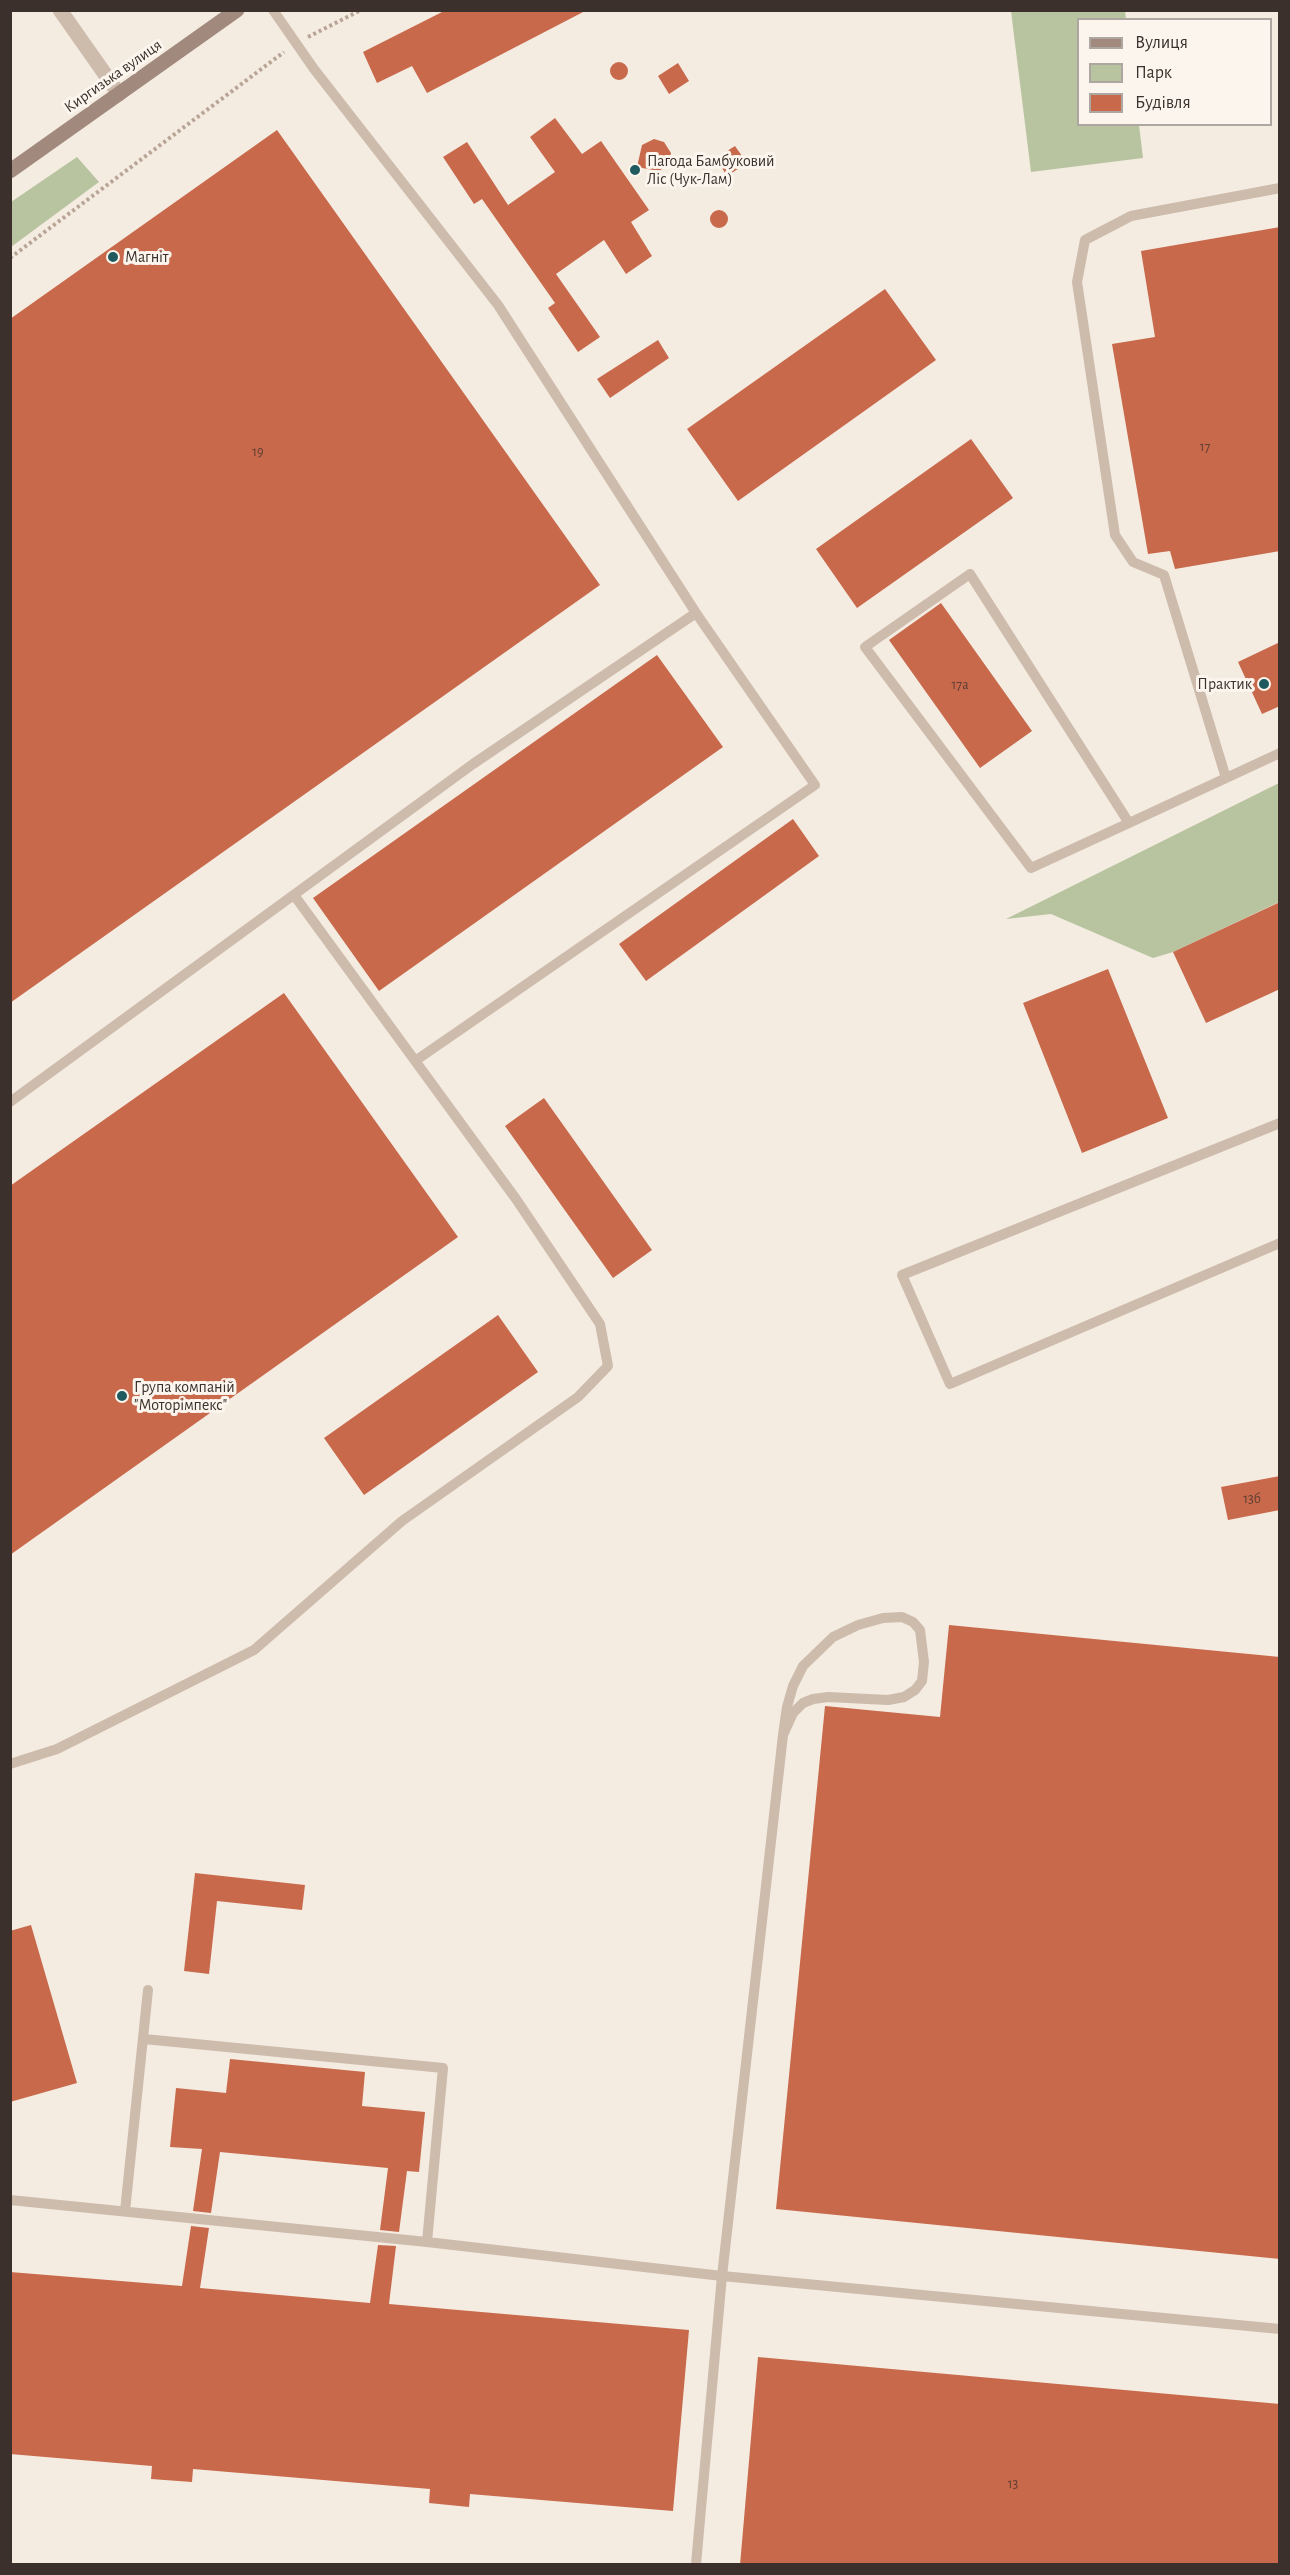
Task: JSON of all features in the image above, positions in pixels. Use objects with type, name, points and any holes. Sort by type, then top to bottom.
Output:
[{"type":"street","points":[[60,10],[119,94]]},
{"type":"street","name":"Киргизька вулиця","points":[[10,171],[237,10]]},
{"type":"lane","points":[[273,10],[314,69],[498,305],[696,613],[815,785],[415,1061]]},
{"type":"lane","points":[[1226,778],[1164,575],[1133,562],[1115,536],[1077,282],[1085,240],[1131,216],[1280,188]]},
{"type":"lane","points":[[1129,822],[970,574],[865,647],[1031,868],[1280,753]]},
{"type":"lane","points":[[10,1102],[473,764],[696,613]]},
{"type":"lane","points":[[10,1764],[57,1749],[254,1650],[402,1521],[578,1397],[608,1366],[600,1324],[516,1199],[294,895]]},
{"type":"lane","points":[[1280,1123],[902,1275],[950,1384],[1280,1243]]},
{"type":"lane","points":[[696,2565],[722,2276],[783,1735],[793,1686],[803,1666],[834,1637],[858,1625],[884,1618],[902,1617],[913,1622],[920,1630],[924,1662],[922,1681],[915,1690],[904,1697],[888,1700],[828,1697],[813,1699],[803,1703],[793,1713],[783,1735]]},
{"type":"lane","points":[[126,2211],[148,1990]]},
{"type":"lane","points":[[144,2039],[443,2068],[427,2242]]},
{"type":"lane","points":[[10,2200],[427,2242],[722,2276],[1280,2329]]},
{"type":"path","points":[[10,258],[296,42],[360,10]]},
{"type":"green space","points":[[1011,11],[1125,11],[1126,18],[1077,18],[1077,126],[1139,126],[1143,158],[1031,172]]},
{"type":"green space","points":[[77,157],[99,182],[11,247],[11,202]]},
{"type":"green space","points":[[1279,783],[1279,902],[1173,952],[1153,958],[1051,914],[1006,919]]},
{"type":"building","points":[[446,10],[587,10],[427,93],[412,66],[377,83],[363,52]]},
{"type":"building","points":[[615,62],[623,62],[628,67],[626,78],[615,80],[610,75],[610,67]]},
{"type":"building","points":[[678,63],[689,81],[669,94],[658,76]]},
{"type":"building","points":[[555,118],[582,154],[601,141],[649,210],[631,222],[652,256],[626,274],[604,240],[556,274],[600,337],[578,352],[548,308],[555,303],[482,199],[474,204],[443,157],[467,142],[508,205],[555,172],[530,137]]},
{"type":"building","points":[[277,130],[600,585],[10,1003],[10,319]]},
{"type":"building","points":[[654,139],[664,142],[671,153],[669,164],[659,171],[637,167],[642,145]]},
{"type":"building","points":[[735,146],[747,163],[727,176],[716,158]]},
{"type":"building","points":[[719,210],[725,213],[728,219],[725,225],[719,228],[713,225],[710,219],[713,213]]},
{"type":"building","points":[[1280,227],[1280,551],[1175,569],[1170,551],[1148,554],[1112,344],[1155,337],[1141,251]]},
{"type":"building","points":[[885,289],[936,360],[738,501],[687,429]]},
{"type":"building","points":[[658,340],[669,358],[610,398],[597,379]]},
{"type":"building","points":[[971,439],[1013,498],[857,608],[816,549]]},
{"type":"building","points":[[941,603],[1032,731],[980,768],[889,640]]},
{"type":"building","name":"Практик","points":[[1280,642],[1280,706],[1262,714],[1238,662]]},
{"type":"building","points":[[657,655],[723,747],[379,991],[313,898]]},
{"type":"building","points":[[793,819],[819,856],[646,981],[619,944]]},
{"type":"building","points":[[1280,902],[1280,989],[1206,1023],[1173,952]]},
{"type":"building","points":[[1108,969],[1168,1118],[1082,1153],[1023,1003]]},
{"type":"building","name":"Група компаній \"Моторімпекс\"","points":[[284,993],[458,1237],[10,1555],[10,1186]]},
{"type":"building","points":[[544,1098],[652,1250],[613,1278],[505,1126]]},
{"type":"building","points":[[498,1315],[538,1372],[364,1495],[324,1438]]},
{"type":"building","points":[[1280,1476],[1280,1510],[1228,1520],[1221,1487]]},
{"type":"building","points":[[949,1625],[1280,1657],[1280,2259],[776,2209],[825,1706],[940,1717]]},
{"type":"building","points":[[195,1873],[305,1885],[302,1910],[217,1901],[209,1974],[184,1971]]},
{"type":"building","points":[[31,1925],[77,2083],[10,2102],[10,1931]]},
{"type":"building","points":[[230,2059],[365,2072],[362,2106],[425,2112],[419,2172],[407,2171],[399,2232],[380,2230],[388,2168],[220,2152],[211,2213],[193,2211],[202,2149],[170,2147],[176,2088],[226,2093]]},
{"type":"building","points":[[191,2226],[209,2228],[200,2288],[370,2303],[378,2245],[396,2246],[389,2304],[689,2330],[673,2511],[470,2494],[469,2507],[429,2503],[430,2489],[193,2469],[192,2482],[151,2479],[152,2466],[10,2454],[10,2272],[182,2286]]},
{"type":"building","points":[[758,2357],[1280,2404],[1280,2565],[740,2565]]},
{"type":"place","name":"Пагода Бамбуковий Ліс (Чук-Лам)","points":[[635,170]]},
{"type":"place","name":"Магніт","points":[[113,257]]},
{"type":"place","name":"Практик","points":[[1264,684]]},
{"type":"place","name":"Група компаній \"Моторімпекс\"","points":[[122,1396]]}]
